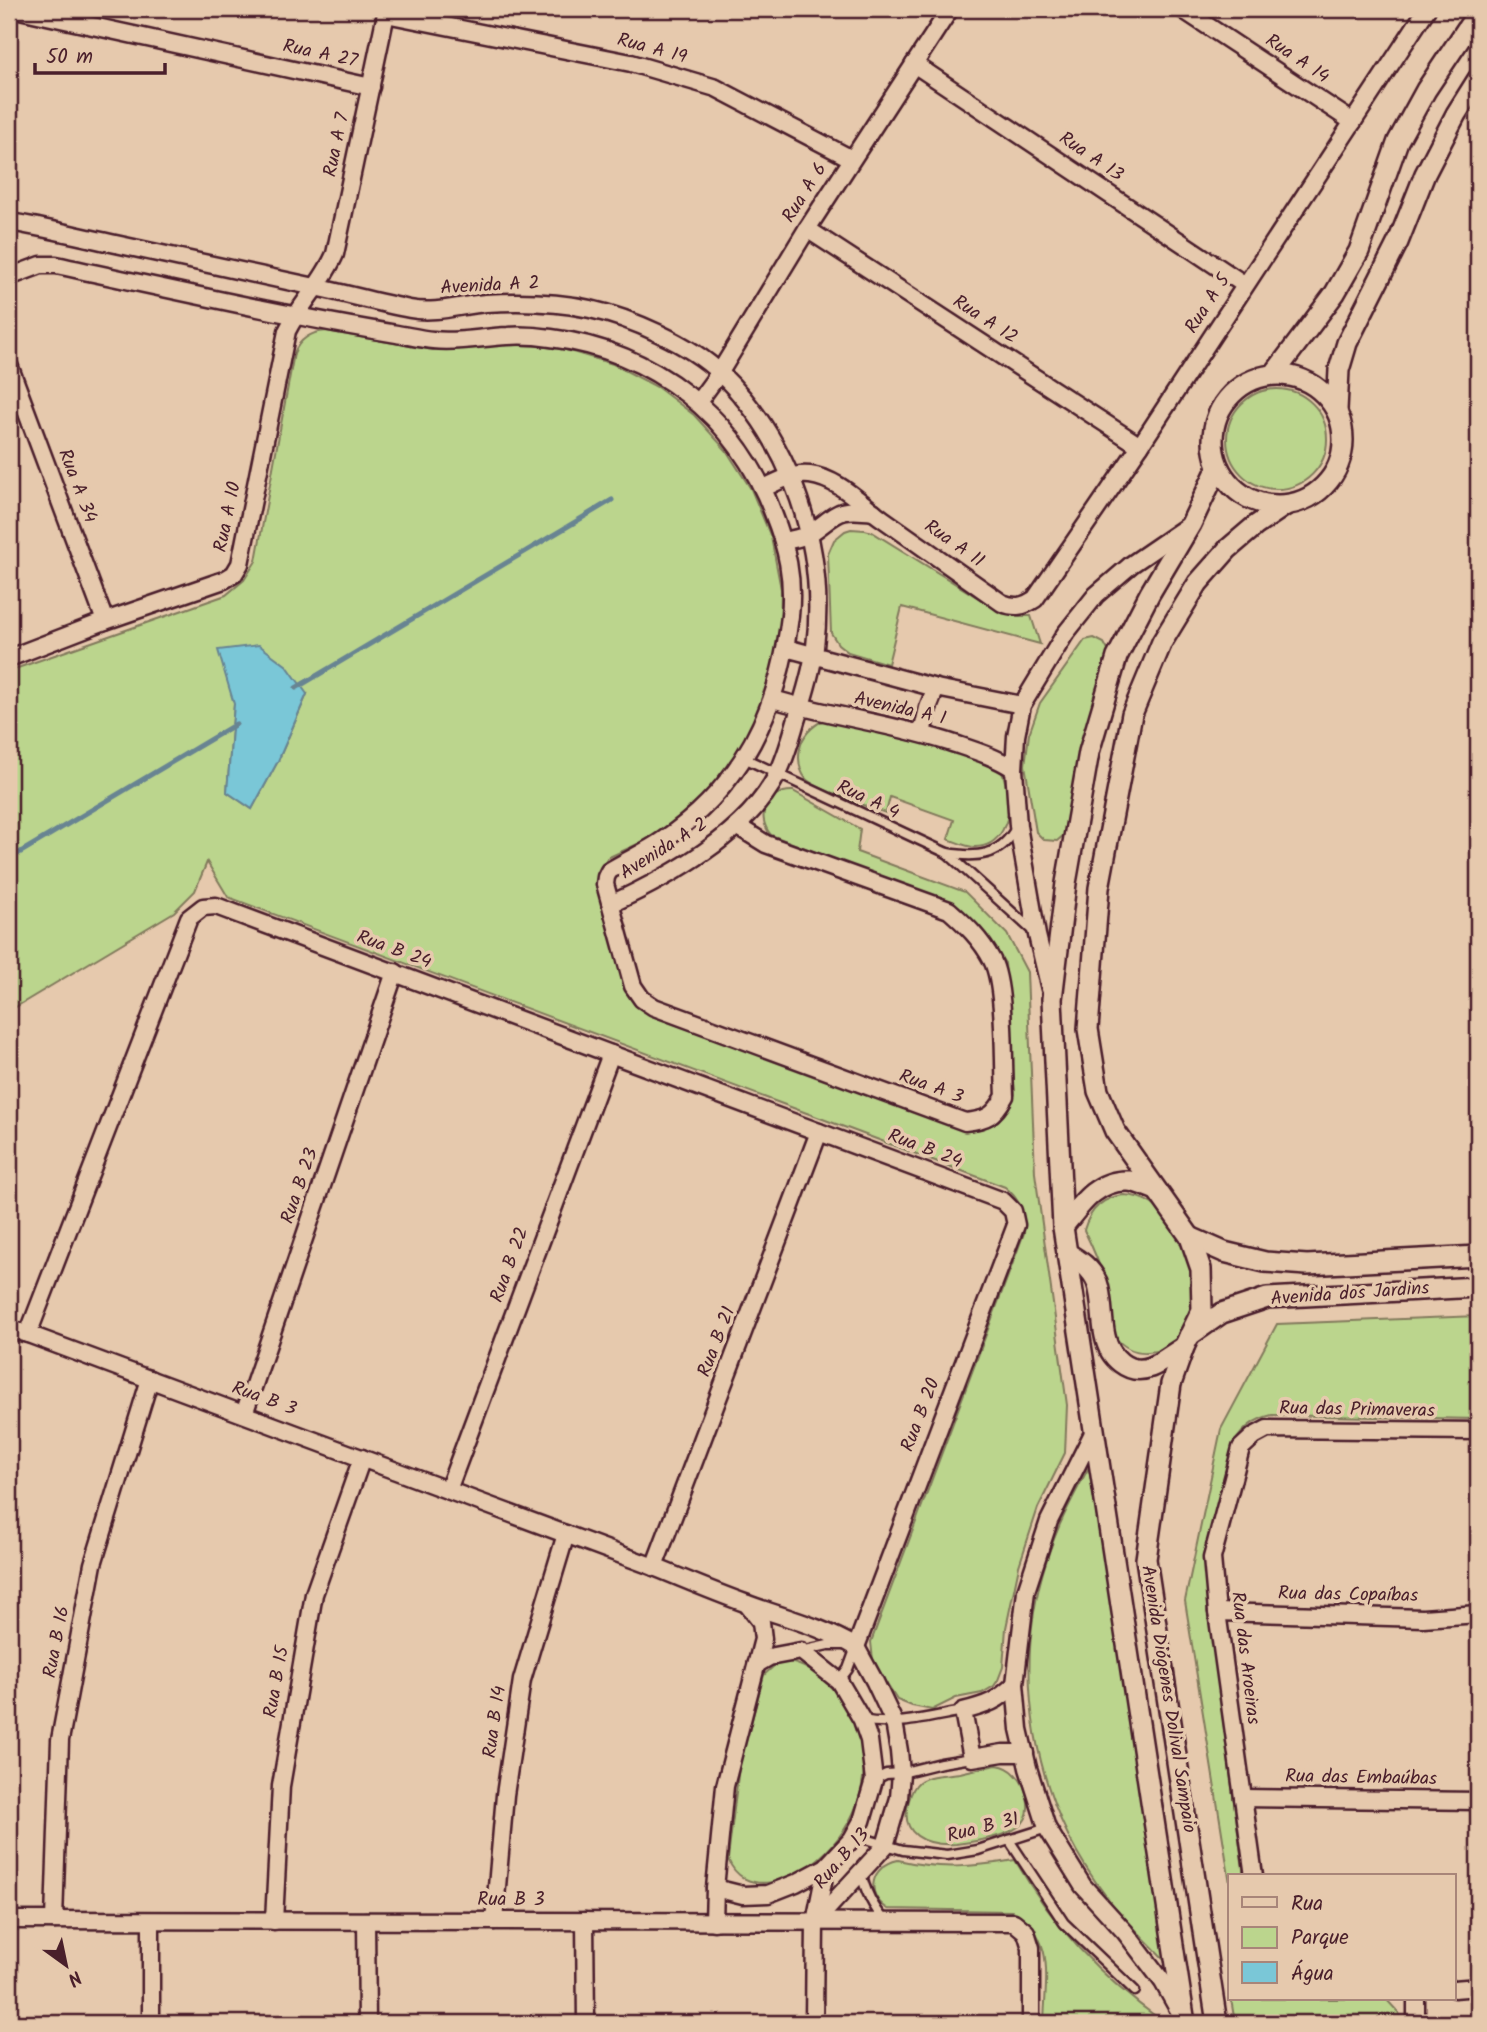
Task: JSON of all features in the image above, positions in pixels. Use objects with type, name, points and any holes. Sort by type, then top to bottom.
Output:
[{"type":"street","name":"Rua A 27","points":[[15,9],[371,87]]},
{"type":"street","name":"Rua A 6","points":[[698,402],[720,372],[807,229],[950,9]]},
{"type":"street","name":"Rua A 14","points":[[1182,9],[1353,122]]},
{"type":"street","name":"Rua A 5","points":[[1012,607],[1025,606],[1035,599],[1140,446],[1427,9]]},
{"type":"street","name":"Rua A 7","points":[[295,315],[328,270],[334,254],[386,11]]},
{"type":"street","name":"Rua A 19","points":[[386,11],[631,63],[716,88],[852,159]]},
{"type":"street","points":[[1274,374],[1335,293],[1359,251],[1398,141],[1426,90],[1478,12]]},
{"type":"street","name":"Rua A 13","points":[[914,64],[1245,285]]},
{"type":"street","points":[[1337,410],[1339,369],[1347,342],[1398,242],[1432,162],[1456,114],[1478,79]]},
{"type":"street","name":"Avenida A 2","points":[[9,222],[415,310],[449,310],[484,303],[533,303],[591,309],[646,328],[686,347],[720,372],[757,415],[790,477],[810,534],[818,618],[814,656],[801,708],[777,775],[737,826],[709,849],[670,874],[611,904],[605,884],[609,871],[663,841],[694,816],[719,792],[744,758],[773,699],[786,648],[792,602],[789,561],[764,488],[731,438],[698,402],[661,375],[590,345],[551,338],[511,335],[435,340],[295,315],[56,265],[41,265],[9,278]]},
{"type":"street","name":"Rua A 12","points":[[807,229],[1140,446]]},
{"type":"street","name":"Rua A 10","points":[[9,657],[225,580],[234,574],[240,564],[287,331],[295,315]]},
{"type":"street","name":"Rua A 34","points":[[9,365],[105,621]]},
{"type":"street","points":[[1274,374],[1293,376],[1311,383],[1326,394],[1337,410],[1343,430],[1343,451],[1336,471],[1324,488],[1306,500],[1286,505],[1265,505],[1245,497],[1229,484],[1218,467],[1212,446],[1214,426],[1222,406],[1235,390],[1253,379],[1274,374]]},
{"type":"street","name":"Avenida Diógenes Dolival Sampaio","points":[[1185,2022],[1063,1227],[1052,999],[1066,883],[1089,752],[1117,657],[1150,593],[1191,524],[1218,467]]},
{"type":"street","name":"Rua A 11","points":[[764,488],[790,477],[808,474],[843,488],[1002,603],[1012,607]]},
{"type":"street","name":"Avenida Diógenes Dolival Sampaio","points":[[1217,2023],[1146,1559],[1171,1384],[1186,1342],[1202,1310],[1202,1269],[1190,1237],[1115,1131],[1098,1091],[1088,1029],[1099,888],[1132,713],[1162,642],[1198,583],[1228,549],[1286,505]]},
{"type":"street","points":[[784,541],[810,534],[832,515],[843,510],[874,512]]},
{"type":"street","points":[[1052,999],[1037,935],[1018,825],[1014,769],[1016,736],[1022,705],[1065,634],[1096,595],[1132,564],[1191,524]]},
{"type":"street","name":"Avenida A 1","points":[[786,648],[936,688],[1022,705]]},
{"type":"street","points":[[922,733],[936,688]]},
{"type":"street","name":"Avenida A 1","points":[[773,699],[801,708],[922,733],[997,758],[1014,769]]},
{"type":"street","name":"Rua A 3","points":[[611,904],[633,986],[642,999],[654,1007],[965,1122],[983,1120],[997,1111],[1005,1096],[1000,995],[993,962],[973,931],[949,910],[766,844],[737,826]]},
{"type":"street","name":"Rua B 24","points":[[28,1334],[189,918],[203,907],[216,906],[1003,1201]]},
{"type":"street","name":"Rua B 23","points":[[244,1414],[395,972]]},
{"type":"street","name":"Rua B 22","points":[[448,1490],[611,1054]]},
{"type":"street","name":"Rua B 21","points":[[654,1567],[819,1132]]},
{"type":"street","points":[[1063,1227],[1089,1194],[1108,1184],[1129,1181],[1156,1190]]},
{"type":"street","name":"Rua B 20","points":[[856,1647],[1016,1225],[1013,1211],[1003,1201]]},
{"type":"street","name":"Avenida dos Jardins","points":[[1190,1237],[1224,1252],[1265,1262],[1307,1265],[1478,1256]]},
{"type":"street","name":"Avenida dos Jardins","points":[[1067,1253],[1085,1264],[1097,1282],[1109,1351],[1118,1362],[1133,1369],[1150,1368],[1222,1313],[1267,1298],[1478,1287]]},
{"type":"street","name":"Rua B 3","points":[[9,1329],[448,1490],[747,1604],[794,1619],[839,1637],[856,1647]]},
{"type":"street","name":"Rua B 16","points":[[54,1920],[60,1740],[93,1564],[150,1379]]},
{"type":"street","name":"Rua das Primaveras","points":[[1241,1448],[1267,1429],[1478,1431]]},
{"type":"street","name":"Avenida Diógenes Dolival Sampaio","points":[[1094,1430],[1049,1521],[1026,1591],[1015,1684],[1020,1729],[1046,1828],[1083,1886],[1125,1932],[1163,1982],[1185,2022]]},
{"type":"street","name":"Rua das Aroeiras","points":[[1241,1448],[1212,1558],[1217,1612],[1254,1874]]},
{"type":"street","name":"Rua B 15","points":[[274,1921],[281,1786],[314,1594],[362,1458]]},
{"type":"street","name":"Rua B 14","points":[[495,1921],[505,1795],[522,1681],[566,1534]]},
{"type":"street","points":[[714,1922],[725,1786],[764,1639],[757,1615],[747,1604]]},
{"type":"street","name":"Rua das Copaíbas","points":[[1217,1612],[1423,1618],[1478,1614]]},
{"type":"street","name":"Rua B 13","points":[[815,1922],[886,1846],[899,1798],[901,1773],[894,1722],[856,1647]]},
{"type":"street","points":[[757,1664],[769,1657],[801,1651]]},
{"type":"street","name":"Rua B 13","points":[[715,1888],[743,1895],[768,1894],[796,1883],[826,1867],[852,1839],[862,1821],[874,1780],[869,1740],[862,1720],[839,1681],[801,1651]]},
{"type":"street","points":[[1015,1684],[1002,1698],[988,1705],[963,1711],[972,1758],[1025,1753]]},
{"type":"street","name":"Rua das Embaúbas","points":[[1243,1798],[1478,1801]]},
{"type":"street","name":"Rua B 13","points":[[815,1922],[826,1867]]},
{"type":"street","name":"Rua B 3","points":[[9,1920],[1014,1922],[1026,1932],[1031,1948],[1031,2023]]},
{"type":"street","points":[[151,1921],[151,2023]]},
{"type":"street","points":[[366,1921],[367,2023]]},
{"type":"street","points":[[585,1921],[586,2023]]},
{"type":"street","points":[[814,2023],[815,1922]]},
{"type":"street","points":[[1456,1989],[1478,1987]]},
{"type":"street","points":[[1416,2000],[1416,2023]]},
{"type":"lane","name":"Rua A 4","points":[[744,758],[947,853],[968,857],[982,856],[1007,841],[1018,825]]},
{"type":"lane","name":"Rua A 4","points":[[947,853],[1037,935]]},
{"type":"lane","points":[[801,1651],[828,1645],[856,1647],[848,1669],[839,1681]]},
{"type":"lane","points":[[862,1720],[876,1723],[894,1722],[963,1711]]},
{"type":"lane","points":[[874,1780],[886,1774],[972,1758]]},
{"type":"lane","name":"Rua B 31","points":[[852,1839],[866,1839],[903,1850],[947,1855],[978,1850],[1046,1828]]},
{"type":"lane","points":[[1009,1840],[1064,1923],[1135,1991]]},
{"type":"lane","points":[[861,1872],[866,1893],[886,1922]]},
{"type":"green space","points":[[320,332],[433,350],[492,344],[541,346],[566,350],[613,364],[657,387],[694,415],[726,450],[751,489],[771,537],[781,589],[780,642],[760,715],[723,776],[690,810],[651,838],[607,858],[602,872],[598,892],[628,988],[639,1005],[655,1017],[967,1131],[991,1125],[1008,1110],[1015,1094],[1005,963],[978,927],[951,904],[771,835],[764,820],[766,805],[777,795],[793,791],[860,829],[857,852],[965,892],[1007,934],[1027,972],[1035,1173],[1067,1405],[1065,1453],[1038,1508],[1019,1566],[1006,1628],[1003,1667],[994,1686],[982,1693],[956,1698],[932,1710],[897,1700],[877,1669],[871,1642],[1024,1233],[1021,1207],[1005,1187],[228,897],[207,862],[195,891],[174,912],[9,1011],[9,847],[16,840],[9,832],[9,671],[226,595],[244,580],[256,561],[294,353],[306,337]],"holes":[[[307,694],[278,761],[252,809],[227,792],[234,704]]]},
{"type":"green space","points":[[1277,389],[1296,393],[1312,404],[1323,420],[1327,439],[1323,458],[1312,474],[1296,485],[1277,489],[1258,485],[1242,474],[1231,458],[1227,439],[1231,420],[1242,404],[1258,393]]},
{"type":"green space","points":[[851,529],[872,532],[1001,612],[1031,616],[1040,644],[902,607],[888,664],[848,652],[838,644],[831,633],[828,554],[834,540]]},
{"type":"green space","points":[[1094,638],[1104,643],[1110,654],[1065,834],[1057,841],[1044,840],[1036,832],[1025,765],[1029,734],[1040,703],[1085,640]]},
{"type":"green space","points":[[824,720],[983,758],[993,763],[1003,774],[1009,806],[1006,823],[998,837],[984,846],[968,846],[948,839],[954,820],[890,797],[886,813],[811,783],[800,768],[800,748],[809,731]]},
{"type":"green space","points":[[1124,1195],[1146,1200],[1157,1208],[1190,1253],[1193,1285],[1188,1316],[1183,1330],[1163,1349],[1148,1352],[1134,1350],[1115,1337],[1108,1319],[1103,1278],[1084,1230],[1098,1205],[1110,1198]]},
{"type":"green space","points":[[1478,1316],[1478,1419],[1272,1415],[1250,1424],[1234,1443],[1205,1557],[1207,1601],[1244,1874],[1229,1874],[1185,1601],[1221,1429],[1277,1324]]},
{"type":"green space","points":[[1089,1467],[1167,1962],[1113,1905],[1081,1859],[1061,1819],[1045,1777],[1035,1734],[1030,1690],[1030,1646],[1036,1602],[1056,1535]]},
{"type":"green space","points":[[789,1662],[820,1677],[844,1704],[862,1746],[862,1787],[848,1823],[825,1852],[798,1873],[769,1882],[745,1879],[728,1859],[739,1767],[764,1675],[775,1665]]},
{"type":"green space","points":[[997,1765],[1014,1773],[1024,1787],[1028,1801],[1027,1816],[1018,1827],[996,1836],[956,1844],[934,1843],[917,1836],[911,1830],[907,1822],[909,1800],[919,1782],[933,1776]]},
{"type":"green space","points":[[898,1860],[956,1866],[1015,1860],[1062,1929],[1080,1949],[1118,1986],[1163,2023],[1044,2023],[1045,1960],[1036,1933],[1026,1921],[1012,1911],[888,1909],[876,1896],[874,1881],[882,1868]]},
{"type":"green space","points":[[1231,2000],[1387,2000],[1399,2013],[1402,2023],[1235,2023]]},
{"type":"water","points":[[259,645],[287,666],[307,694],[278,761],[252,809],[227,792],[234,704],[218,650]]},
{"type":"waterway","points":[[296,688],[612,500]]},
{"type":"waterway","points":[[9,859],[236,724]]}]
